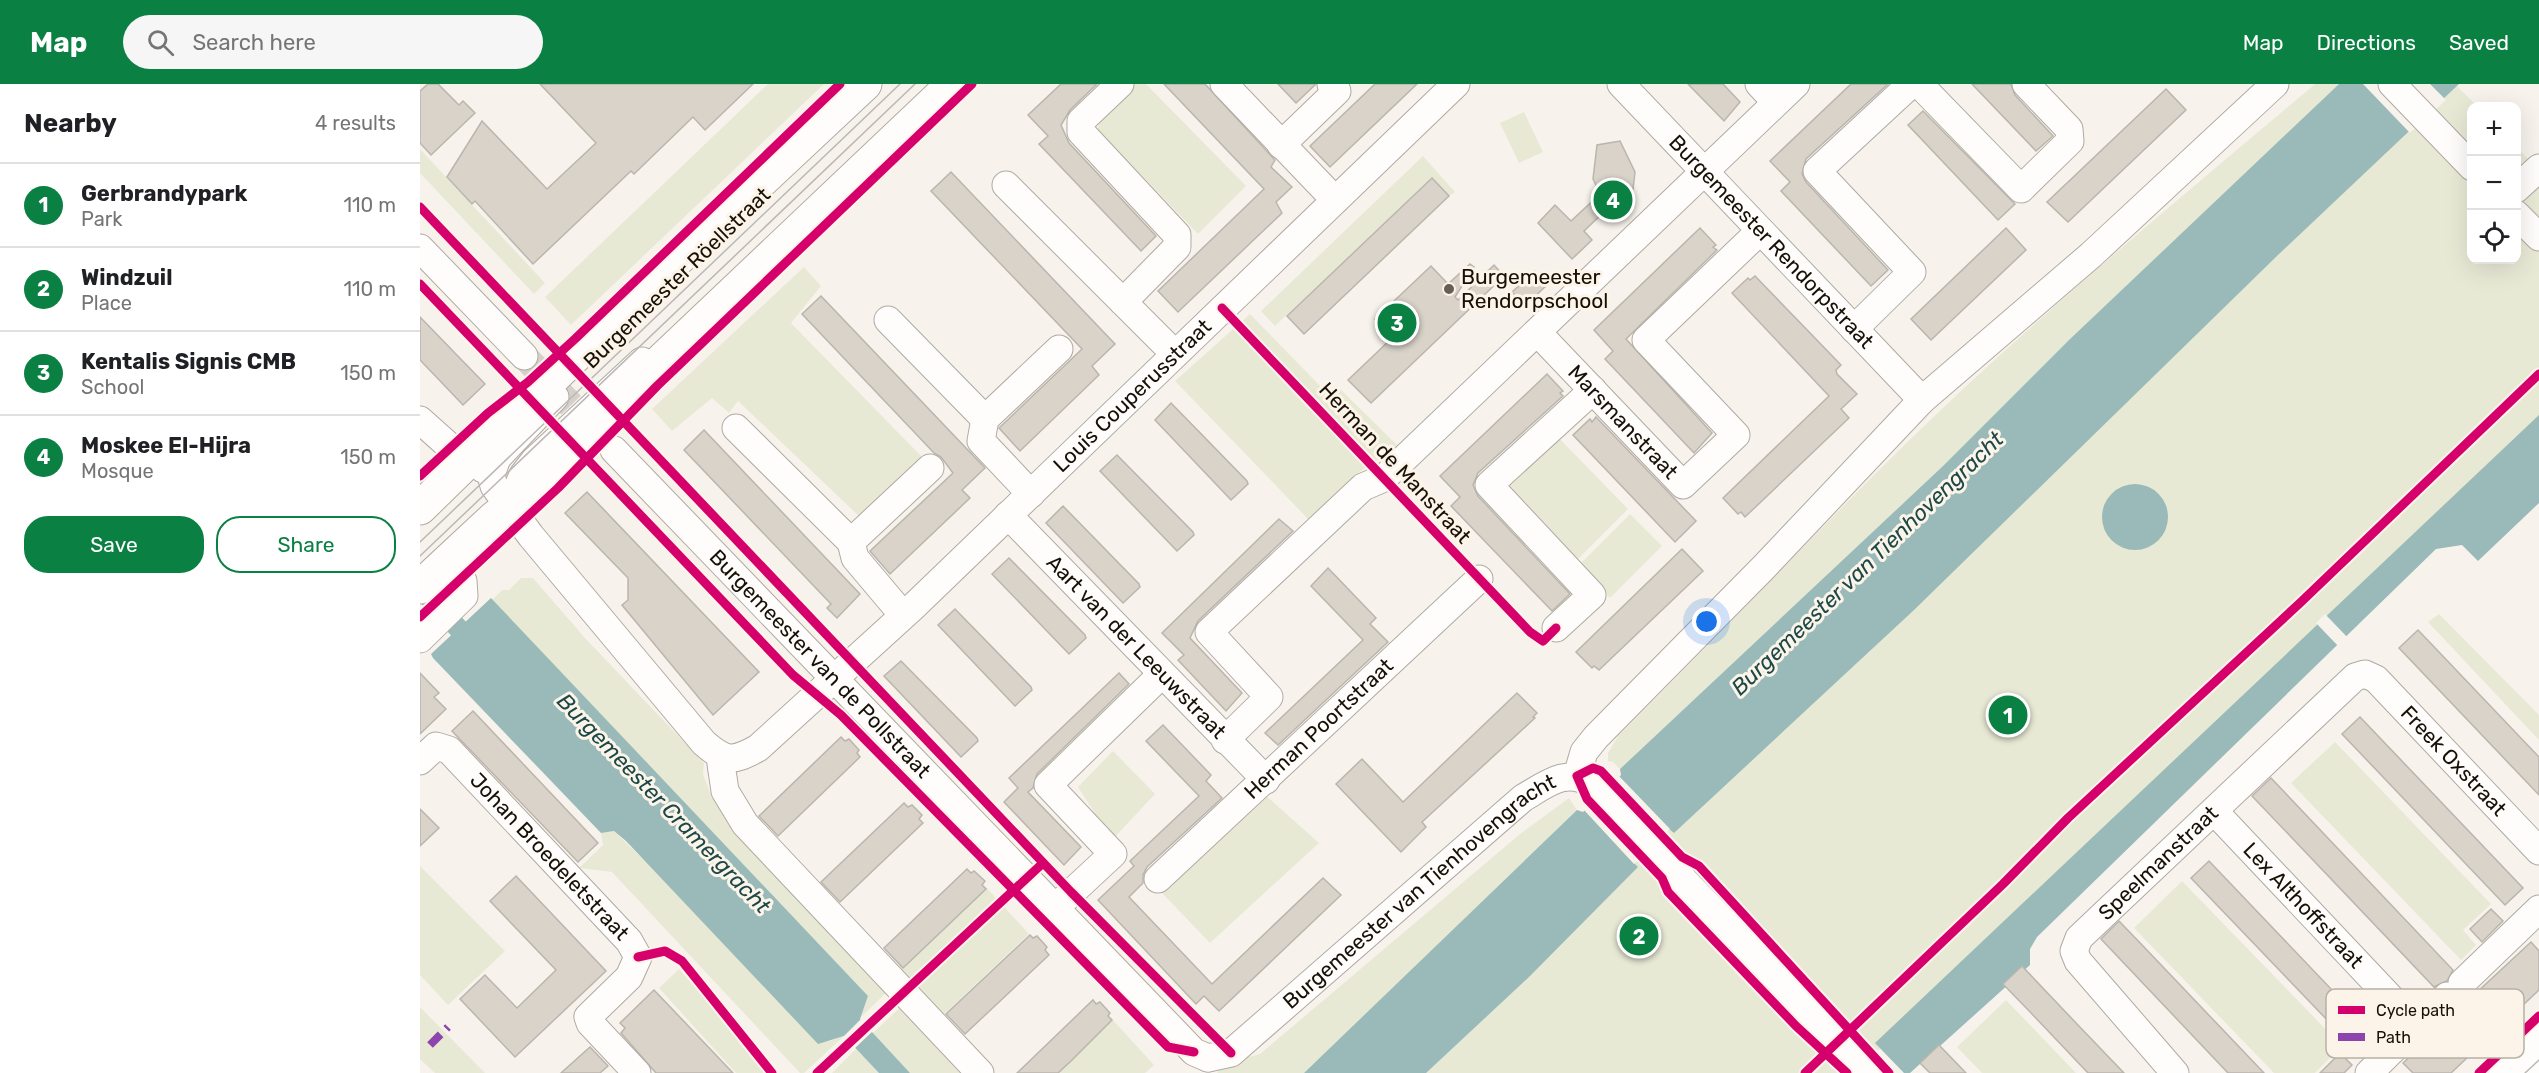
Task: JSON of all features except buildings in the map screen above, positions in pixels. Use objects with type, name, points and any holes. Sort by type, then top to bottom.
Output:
[{"type":"main road","name":"Burgemeester Röellstraat","points":[[421,508],[482,460],[604,328],[865,84]]},
{"type":"main road","name":"Burgemeester Röellstraat","points":[[434,574],[509,506],[547,476],[645,376],[952,84]]},
{"type":"main road","points":[[2524,1055],[2539,1041]]},
{"type":"main road","points":[[2505,1073],[2521,1058]]},
{"type":"street","name":"Burgemeester Röellstraat","points":[[482,460],[613,339],[880,84]]},
{"type":"street","name":"Burgemeester Röellstraat","points":[[509,506],[522,475],[548,446],[669,338],[934,84]]},
{"type":"street","points":[[1120,84],[1081,121],[1081,132],[1177,235],[1177,247],[1123,302]]},
{"type":"street","points":[[1224,84],[1335,200]]},
{"type":"street","points":[[1281,145],[1337,91],[1331,84]]},
{"type":"street","name":"Louis Couperusstraat","points":[[832,678],[903,615],[1031,494],[1456,84]]},
{"type":"street","name":"Burgemeester Rendorpstraat","points":[[1621,84],[1922,400]]},
{"type":"street","points":[[1225,740],[1269,697],[1209,632],[1306,538],[1364,487],[1384,478],[1705,172],[1768,93],[1796,84]]},
{"type":"street","points":[[1854,329],[1912,272],[1817,171],[1911,84]]},
{"type":"street","points":[[1919,84],[2021,189],[2070,141],[2069,129],[2026,84]]},
{"type":"street","name":"Burgemeester van Tienhovengracht","points":[[1204,1066],[1231,1053],[1523,798],[1556,778],[1567,775],[1577,776],[1584,752],[1596,737],[1764,567],[1922,400],[2091,255],[2275,84]]},
{"type":"street","points":[[2392,84],[2467,162]]},
{"type":"street","points":[[2521,185],[2539,168]]},
{"type":"street","points":[[1006,185],[1175,354]]},
{"type":"street","points":[[2521,218],[2539,237]]},
{"type":"street","name":"Marsmanstraat","points":[[1538,333],[1683,484],[1736,435],[1646,340],[1760,231]]},
{"type":"street","points":[[420,248],[524,356]]},
{"type":"street","points":[[888,320],[985,419]]},
{"type":"street","points":[[1031,494],[981,441],[985,419],[1059,349]]},
{"type":"street","points":[[1556,628],[1592,595],[1489,485],[1593,390]]},
{"type":"street","points":[[420,420],[482,460],[491,475],[494,486],[509,506],[704,743],[720,757],[740,758],[758,748],[832,678]]},
{"type":"street","points":[[736,428],[851,542],[855,558],[903,615]]},
{"type":"street","name":"Burgemeester van de Pollstraat","points":[[615,450],[832,678],[1056,907],[1194,1052],[1204,1066]]},
{"type":"street","points":[[851,542],[930,468]]},
{"type":"street","name":"Aart van der Leeuwstraat","points":[[1008,515],[1266,780]]},
{"type":"street","points":[[428,631],[464,596],[463,581],[434,574]]},
{"type":"street","name":"Herman Poortstraat","points":[[1158,879],[1479,579]]},
{"type":"street","points":[[1056,907],[1113,854],[1048,784],[1162,674]]},
{"type":"street","name":"Speelmanstraat","points":[[2175,1073],[2078,961],[2074,951],[2079,938],[2355,678],[2365,674]]},
{"type":"street","name":"Freek Oxstraat","points":[[2365,674],[2376,679],[2539,851]]},
{"type":"street","name":"Johan Broedeletstraat","points":[[420,761],[436,747],[449,750],[629,941],[638,957],[634,970],[588,1017],[590,1023],[637,1073]]},
{"type":"street","points":[[720,757],[725,791],[745,824],[980,1073]]},
{"type":"street","points":[[1577,776],[1592,784],[1602,793],[1867,1071]]},
{"type":"street","name":"Lex Althoffstraat","points":[[2214,811],[2382,989]]},
{"type":"street","points":[[2455,989],[2539,909]]},
{"type":"street","points":[[2369,1073],[2385,1058]]},
{"type":"street","points":[[2531,1073],[2539,1066]]},
{"type":"green space","points":[[768,84],[824,84],[571,325],[545,297]]},
{"type":"green space","points":[[1134,84],[1146,84],[1246,186],[1198,234],[1098,130],[1099,119]]},
{"type":"green space","points":[[2315,84],[2339,84],[2069,340],[1943,466],[1620,769],[1613,762],[1608,761],[1608,753],[1618,736],[1919,431],[2050,311]]},
{"type":"green space","points":[[2455,84],[2473,102],[2467,102],[2467,264],[2521,264],[2521,151],[2539,171],[2539,436],[1854,1073],[1403,1073]]},
{"type":"green space","points":[[1524,112],[1543,152],[1519,163],[1500,123]]},
{"type":"green space","points":[[420,149],[545,283],[534,294],[420,173]]},
{"type":"green space","points":[[1423,156],[1455,192],[1449,196],[1431,178],[1275,326],[1261,311]]},
{"type":"green space","points":[[804,267],[821,286],[791,323],[926,461],[863,520],[738,401],[729,413],[712,398],[672,431],[652,409]]},
{"type":"green space","points":[[1250,314],[1326,392],[1336,385],[1398,446],[1358,473],[1359,479],[1309,520],[1175,381]]},
{"type":"green space","points":[[1557,436],[1628,509],[1575,562],[1505,487]]},
{"type":"green space","points":[[1630,514],[1662,546],[1610,598],[1578,566]]},
{"type":"green space","points":[[521,578],[533,578],[585,638],[704,763],[703,774],[712,798],[892,987],[859,1019],[868,996],[492,600],[502,590],[509,590]]},
{"type":"green space","points":[[2439,614],[2539,715],[2539,740],[2428,622]]},
{"type":"green space","points":[[2335,742],[2491,904],[2463,930],[2476,945],[2461,960],[2291,783]]},
{"type":"green space","points":[[1113,751],[1155,794],[1112,840],[1078,787]]},
{"type":"green space","points":[[1263,793],[1319,843],[1210,943],[1161,892]]},
{"type":"green space","points":[[1569,798],[1577,810],[1304,1073],[1217,1073],[1225,1063],[1260,1054],[1520,834]]},
{"type":"green space","points":[[614,831],[830,1041],[844,1036],[804,1073],[800,1073],[612,872],[579,868],[603,845],[601,833]]},
{"type":"green space","points":[[420,866],[505,951],[448,1005],[420,975]]},
{"type":"green space","points":[[2182,881],[2326,1030],[2326,1058],[2330,1058],[2315,1073],[2274,1073],[2134,928]]},
{"type":"green space","points":[[984,885],[1029,934],[943,1015],[898,966]]},
{"type":"green space","points":[[679,969],[771,1073],[736,1073],[659,988]]},
{"type":"green space","points":[[2006,1000],[2076,1073],[1982,1073],[1957,1047]]},
{"type":"green space","points":[[906,1002],[974,1073],[910,1073],[873,1033]]},
{"type":"green space","points":[[420,1007],[485,1073],[435,1073],[420,1059]]},
{"type":"green space","points":[[1111,1018],[1154,1065],[1145,1073],[1053,1073]]},
{"type":"green space","points":[[856,1049],[879,1073],[832,1073]]},
{"type":"water","points":[[2339,84],[2459,84],[2279,254],[1914,610],[1674,833],[1669,829],[1634,863],[1638,867],[1529,977],[1426,1073],[1304,1073],[1577,810],[1583,812],[1621,775],[1620,769],[1943,466],[2069,340]]},
{"type":"water","points":[[2539,415],[2539,503],[2478,561],[2462,545],[2436,549],[2037,937],[2030,949],[2030,965],[1910,1073],[1904,1073],[1875,1043]]},
{"type":"water","points":[[2129,484],[2141,484],[2153,489],[2163,499],[2168,517],[2166,530],[2153,545],[2141,550],[2129,550],[2117,545],[2107,535],[2102,523],[2102,511],[2107,499],[2117,489]]},
{"type":"water","points":[[491,598],[868,996],[860,1019],[910,1073],[879,1073],[844,1036],[818,1044],[626,841],[614,831],[601,833],[433,658],[431,654]]},
{"type":"pier","points":[[2363,84],[2430,84],[2446,100],[2410,133]]},
{"type":"pier","points":[[2325,614],[2349,639],[2340,648],[2316,623]]},
{"type":"pier","points":[[1619,776],[1670,829],[1634,864],[1584,810]]},
{"type":"pier","points":[[861,1019],[873,1031],[853,1050],[843,1039],[840,1040]]},
{"type":"waterway","name":"Burgemeester Cramergracht","points":[[420,588],[476,647]]},
{"type":"tunnel","points":[[524,356],[598,433]]},
{"type":"tram line","points":[[420,542],[900,84]]},
{"type":"tram line","points":[[420,556],[915,84]]},
{"type":"tram line","points":[[2525,1073],[2539,1060]]},
{"type":"marked path","points":[[430,1045],[448,1027]]},
{"type":"cycle path","points":[[420,476],[488,413],[528,382],[576,338],[840,84]]},
{"type":"cycle path","points":[[420,617],[558,488],[657,386],[972,84]]},
{"type":"cycle path","points":[[420,207],[1071,892],[1231,1053]]},
{"type":"cycle path","points":[[420,284],[793,675],[841,715],[1168,1047],[1194,1052]]},
{"type":"cycle path","name":"Herman de Manstraat","points":[[1222,308],[1530,632],[1543,641],[1556,628]]},
{"type":"cycle path","points":[[1805,1073],[2003,884],[2068,818],[2301,602],[2539,374]]},
{"type":"cycle path","points":[[1847,1073],[1796,1026],[1668,892],[1662,878],[1587,799],[1577,776],[1593,768],[1601,771],[1682,857],[1699,866],[1889,1073]]},
{"type":"cycle path","points":[[817,1073],[1043,863]]},
{"type":"cycle path","points":[[638,957],[665,951],[682,961],[772,1073]]},
{"type":"cycle path","points":[[2524,1030],[2539,1016]]},
{"type":"cycle path","points":[[2479,1073],[2495,1058]]},
{"type":"place","name":"Moskee El-Hijra","points":[[1613,200]]},
{"type":"place","name":"Burgemeester Rendorpschool","points":[[1449,289]]},
{"type":"place","name":"Kentalis Signis CMB","points":[[1397,323]]},
{"type":"place","name":"Gerbrandypark","points":[[2008,715]]},
{"type":"place","name":"Windzuil","points":[[1639,936]]}]
